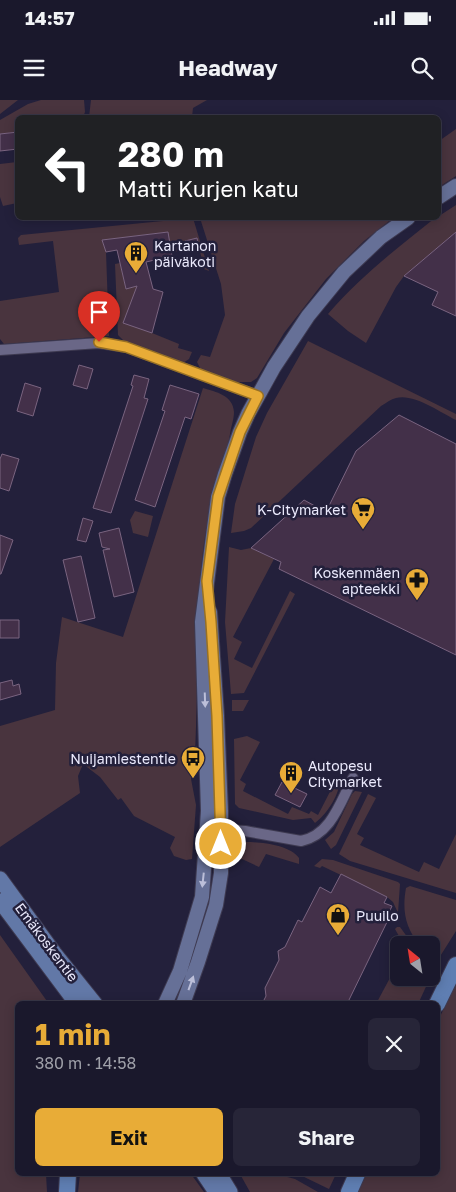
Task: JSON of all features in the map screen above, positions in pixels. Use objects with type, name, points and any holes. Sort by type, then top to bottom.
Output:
[{"type":"highway","points":[[439,1001],[456,964]]},
{"type":"highway","points":[[67,1192],[68,1176]]},
{"type":"highway","points":[[348,1192],[356,1176]]},
{"type":"main road","points":[[441,196],[456,186]]},
{"type":"main road","points":[[184,1001],[216,905],[221,873],[214,829],[208,811],[202,622],[218,497],[240,432],[274,367],[308,316],[344,272],[370,246],[405,220]]},
{"type":"main road","points":[[167,1001],[180,971],[202,898],[214,829]]},
{"type":"main road","name":"Emäkoskentie","points":[[0,879],[93,1001]]},
{"type":"main road","name":"Emäkoskentie","points":[[0,901],[75,1001]]},
{"type":"main road","points":[[205,1176],[216,1192]]},
{"type":"main road","points":[[220,1176],[230,1192]]},
{"type":"street","points":[[0,350],[99,342],[112,343],[258,396]]},
{"type":"street","points":[[214,829],[245,831],[301,841],[309,839],[318,835],[328,826],[353,778]]},
{"type":"shaded area","points":[[0,100],[18,100],[0,114]]},
{"type":"shaded area","points":[[41,100],[84,100],[85,112],[84,115],[15,115],[15,132],[0,134],[0,120],[28,104]]},
{"type":"shaded area","points":[[91,100],[207,100],[193,108],[192,115],[89,115]]},
{"type":"shaded area","points":[[456,129],[456,176],[441,186],[441,140]]},
{"type":"shaded area","points":[[15,162],[15,203],[3,206],[0,197],[0,164]]},
{"type":"shaded area","points":[[456,205],[456,232],[404,276],[396,287],[366,343],[328,314],[379,263],[432,220],[441,220],[441,215]]},
{"type":"shaded area","points":[[173,220],[194,220],[209,271],[204,269],[197,238],[185,241],[187,249],[171,253],[168,232],[102,240],[106,252],[109,336],[4,344],[0,339],[0,301],[59,292],[53,241],[19,245],[18,238],[21,235]]},
{"type":"shaded area","points":[[201,220],[390,220],[364,241],[326,279],[284,333],[257,378],[251,382],[237,382],[201,370],[197,362],[201,355],[210,357],[225,315],[221,284]]},
{"type":"shaded area","points":[[120,263],[126,289],[137,286],[152,333],[179,344],[178,348],[192,352],[189,359],[183,363],[124,341],[118,335],[115,264]]},
{"type":"shaded area","points":[[308,341],[456,414],[456,420],[410,398],[403,397],[390,400],[381,406],[251,528],[231,533],[235,504],[256,437],[267,413]]},
{"type":"shaded area","points":[[203,388],[227,398],[233,406],[234,412],[207,524],[199,591],[195,753],[192,755],[191,779],[196,805],[192,859],[186,860],[174,856],[170,848],[175,837],[134,816],[121,798],[118,800],[100,777],[83,764],[78,776],[80,793],[0,847],[0,726],[55,710],[56,663],[62,617],[123,637]]},
{"type":"shaded area","points":[[135,511],[153,516],[148,537],[133,533],[130,520]]},
{"type":"shaded area","points":[[229,547],[241,550],[251,548],[274,559],[233,637],[242,642],[234,659],[252,668],[290,591],[295,594],[244,693],[231,694],[225,622]]},
{"type":"shaded area","points":[[232,700],[249,700],[243,711],[232,711]]},
{"type":"shaded area","points":[[247,736],[260,742],[240,780],[246,784],[243,791],[288,814],[292,807],[309,814],[311,811],[318,815],[336,780],[339,782],[337,793],[331,805],[315,823],[311,818],[293,820],[239,808],[235,804],[234,739]]},
{"type":"shaded area","points":[[355,791],[362,792],[336,845],[331,849],[325,840],[334,832]]},
{"type":"shaded area","points":[[368,794],[376,798],[357,834],[364,838],[360,845],[419,872],[424,862],[439,869],[456,834],[456,893],[350,861],[339,854]]},
{"type":"shaded area","points":[[246,842],[282,847],[299,858],[299,864],[266,854],[259,867],[242,859],[237,861],[238,845]]},
{"type":"shaded area","points":[[322,859],[333,860],[398,882],[400,884],[398,913],[393,902],[387,897],[322,866],[320,868],[314,866]]},
{"type":"shaded area","points":[[410,886],[456,900],[456,931],[440,956],[440,936],[413,936],[411,932],[404,904],[406,888]]},
{"type":"shaded area","points":[[400,927],[406,936],[399,936],[395,929]]},
{"type":"shaded area","points":[[0,935],[47,1001],[15,1001],[15,1176],[46,1176],[47,1192],[0,1192]]},
{"type":"shaded area","points":[[390,978],[390,986],[426,986],[419,1001],[378,1001]]},
{"type":"shaded area","points":[[456,983],[456,1192],[357,1192],[364,1176],[440,1176],[440,1017]]},
{"type":"shaded area","points":[[80,1176],[192,1176],[204,1192],[78,1192]]},
{"type":"shaded area","points":[[241,1176],[284,1176],[295,1179],[318,1192],[250,1192]]},
{"type":"shaded area","points":[[302,1176],[335,1176],[329,1189]]},
{"type":"building","points":[[15,132],[15,149],[0,151],[0,134]]},
{"type":"building","name":"Kartanon päiväkoti","points":[[168,232],[172,256],[146,262],[153,289],[163,292],[152,333],[123,323],[137,286],[126,289],[117,250],[106,252],[102,240]]},
{"type":"building","points":[[456,232],[456,316],[432,305],[438,292],[404,276]]},
{"type":"building","points":[[197,238],[199,247],[187,249],[185,241]]},
{"type":"building","points":[[79,365],[93,369],[87,389],[73,385]]},
{"type":"building","points":[[134,375],[149,379],[144,398],[148,399],[111,513],[93,508],[133,386],[131,385]]},
{"type":"building","points":[[25,383],[41,388],[33,416],[17,411]]},
{"type":"building","points":[[170,385],[199,394],[191,419],[185,417],[155,507],[135,500],[165,411],[162,410]]},
{"type":"building","name":"K-Citymarket","points":[[399,415],[456,444],[456,655],[279,569],[281,562],[251,548],[304,500],[326,512],[356,451]]},
{"type":"building","points":[[2,454],[19,459],[9,491],[0,488],[0,459]]},
{"type":"building","points":[[83,518],[93,521],[86,542],[77,540]]},
{"type":"building","points":[[119,528],[134,592],[114,597],[103,550],[110,549],[102,547],[99,533]]},
{"type":"building","points":[[0,535],[13,540],[1,574],[0,574]]},
{"type":"building","points":[[81,556],[95,618],[78,622],[63,560]]},
{"type":"building","points":[[0,620],[19,620],[19,638],[0,638]]},
{"type":"building","points":[[12,680],[13,686],[19,684],[21,694],[0,700],[0,683]]},
{"type":"building","name":"Autopesu Citymarket","points":[[282,782],[307,794],[300,807],[275,795]]},
{"type":"building","name":"Puuilo","points":[[341,874],[387,897],[384,903],[392,906],[386,919],[388,920],[348,1001],[264,1001],[266,996],[265,988],[279,960],[278,951],[285,947],[298,920],[302,922],[320,887],[331,893]]},
{"type":"place","name":"Kartanon päiväkoti","points":[[136,274]]},
{"type":"place","name":"K-Citymarket","points":[[363,530]]},
{"type":"place","name":"Koskenmäen apteekki","points":[[417,601]]},
{"type":"place","name":"Nuijamiestentie","points":[[193,779]]},
{"type":"place","name":"Autopesu Citymarket","points":[[291,794]]},
{"type":"place","name":"Puuilo","points":[[338,936]]},
{"type":"route","points":[[99,342],[126,347],[258,396],[240,432],[218,497],[207,581],[217,716],[221,844]]}]
